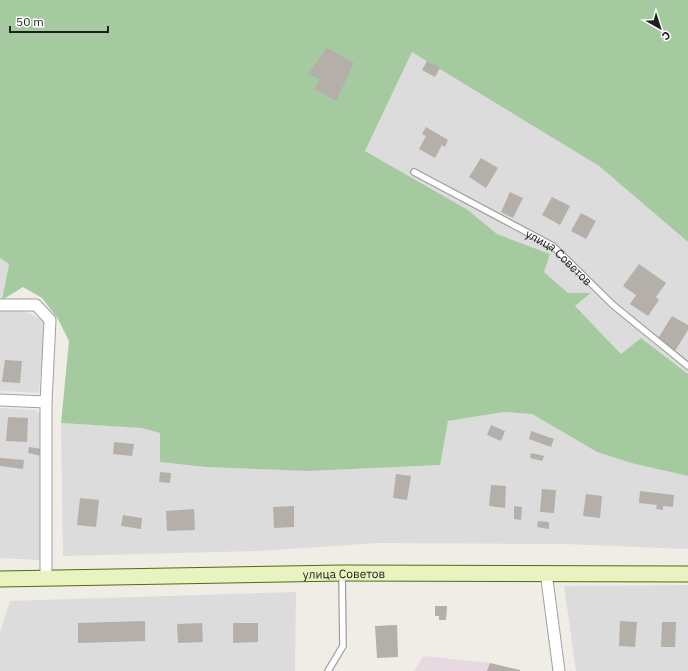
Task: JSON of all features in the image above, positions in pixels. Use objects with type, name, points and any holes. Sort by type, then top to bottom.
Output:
[{"type":"main road","name":"улица Советов","points":[[0,579],[342,573],[546,572],[688,574]]},
{"type":"street","points":[[0,305],[36,305],[50,320],[46,402],[46,578]]},
{"type":"street","points":[[0,400],[46,402]]},
{"type":"street","points":[[546,572],[559,671]]},
{"type":"lane","name":"улица Советов","points":[[414,172],[553,246],[613,305],[688,366]]},
{"type":"lane","points":[[328,671],[342,646],[342,573]]},
{"type":"shaded area","points":[[412,51],[599,166],[688,242],[688,374],[641,338],[621,354],[575,306],[591,294],[568,293],[544,272],[550,254],[497,234],[468,210],[365,151]]},
{"type":"shaded area","points":[[0,258],[9,264],[2,300],[0,300]]},
{"type":"shaded area","points":[[0,311],[21,311],[31,314],[45,322],[39,393],[0,391]]},
{"type":"shaded area","points":[[0,408],[35,410],[40,413],[40,560],[0,558]]},
{"type":"shaded area","points":[[504,412],[532,414],[597,452],[631,463],[688,476],[688,549],[565,544],[377,543],[260,551],[63,556],[61,423],[142,428],[160,433],[160,462],[205,467],[309,471],[439,465],[448,421]]},
{"type":"shaded area","points":[[688,585],[688,671],[576,671],[564,586]]},
{"type":"shaded area","points":[[296,592],[295,671],[0,671],[0,632],[10,601]]},
{"type":"shaded area","points":[[423,656],[490,663],[522,671],[414,671]]},
{"type":"green space","points":[[0,0],[688,0],[688,242],[599,166],[412,52],[365,151],[468,210],[497,234],[550,254],[544,272],[568,293],[591,293],[575,306],[621,354],[641,338],[688,374],[688,476],[631,463],[597,452],[532,414],[504,412],[448,421],[440,465],[309,471],[205,467],[160,462],[160,433],[142,428],[61,423],[69,341],[58,319],[42,298],[23,287],[2,300],[9,264],[0,258]]},
{"type":"building","points":[[327,48],[354,63],[336,101],[314,89],[320,79],[308,74]]},
{"type":"building","points":[[427,61],[440,68],[435,77],[422,70]]},
{"type":"building","points":[[426,127],[448,140],[445,147],[442,145],[435,158],[419,149],[426,136],[422,134]]},
{"type":"building","points":[[481,158],[498,168],[486,188],[469,177]]},
{"type":"building","points":[[510,192],[523,198],[513,218],[501,212]]},
{"type":"building","points":[[552,197],[570,206],[560,225],[542,215]]},
{"type":"building","points":[[581,213],[596,221],[586,239],[571,231]]},
{"type":"building","points":[[639,264],[666,283],[656,297],[659,300],[648,316],[630,304],[636,295],[623,286]]},
{"type":"building","points":[[672,316],[688,325],[688,330],[675,351],[657,340]]},
{"type":"building","points":[[5,360],[22,361],[20,383],[2,382]]},
{"type":"building","points":[[8,417],[28,418],[27,442],[6,441]]},
{"type":"building","points":[[491,425],[505,431],[501,441],[487,435]]},
{"type":"building","points":[[531,431],[554,439],[551,447],[529,439]]},
{"type":"building","points":[[114,442],[134,444],[132,456],[113,454]]},
{"type":"building","points":[[29,447],[42,449],[41,456],[28,453]]},
{"type":"building","points":[[531,453],[544,456],[542,461],[530,458]]},
{"type":"building","points":[[0,458],[24,460],[23,469],[0,466]]},
{"type":"building","points":[[160,472],[171,473],[170,483],[159,482]]},
{"type":"building","points":[[396,474],[411,476],[407,500],[393,498]]},
{"type":"building","points":[[491,485],[506,486],[505,508],[489,506]]},
{"type":"building","points":[[542,489],[556,490],[554,513],[540,512]]},
{"type":"building","points":[[640,491],[674,495],[673,507],[663,506],[663,510],[656,509],[657,505],[639,503]]},
{"type":"building","points":[[586,494],[602,496],[600,518],[583,516]]},
{"type":"building","points":[[80,498],[99,500],[96,527],[77,525]]},
{"type":"building","points":[[294,506],[294,527],[274,528],[273,507]]},
{"type":"building","points":[[514,506],[522,507],[521,520],[514,519]]},
{"type":"building","points":[[194,509],[195,530],[167,531],[166,511]]},
{"type":"building","points":[[123,515],[142,518],[141,529],[121,526]]},
{"type":"building","points":[[538,521],[549,522],[549,529],[537,527]]},
{"type":"building","points":[[435,606],[447,606],[446,620],[439,620],[439,616],[435,616]]},
{"type":"building","points":[[145,621],[145,641],[78,643],[78,623]]},
{"type":"building","points":[[620,621],[637,622],[635,647],[619,646]]},
{"type":"building","points":[[662,622],[676,622],[675,647],[661,647]]},
{"type":"building","points":[[202,623],[203,642],[178,643],[177,624]]},
{"type":"building","points":[[233,623],[258,623],[258,642],[233,643]]},
{"type":"building","points":[[397,625],[398,657],[377,658],[375,626]]},
{"type":"building","points":[[490,663],[520,670],[520,671],[487,671]]}]
